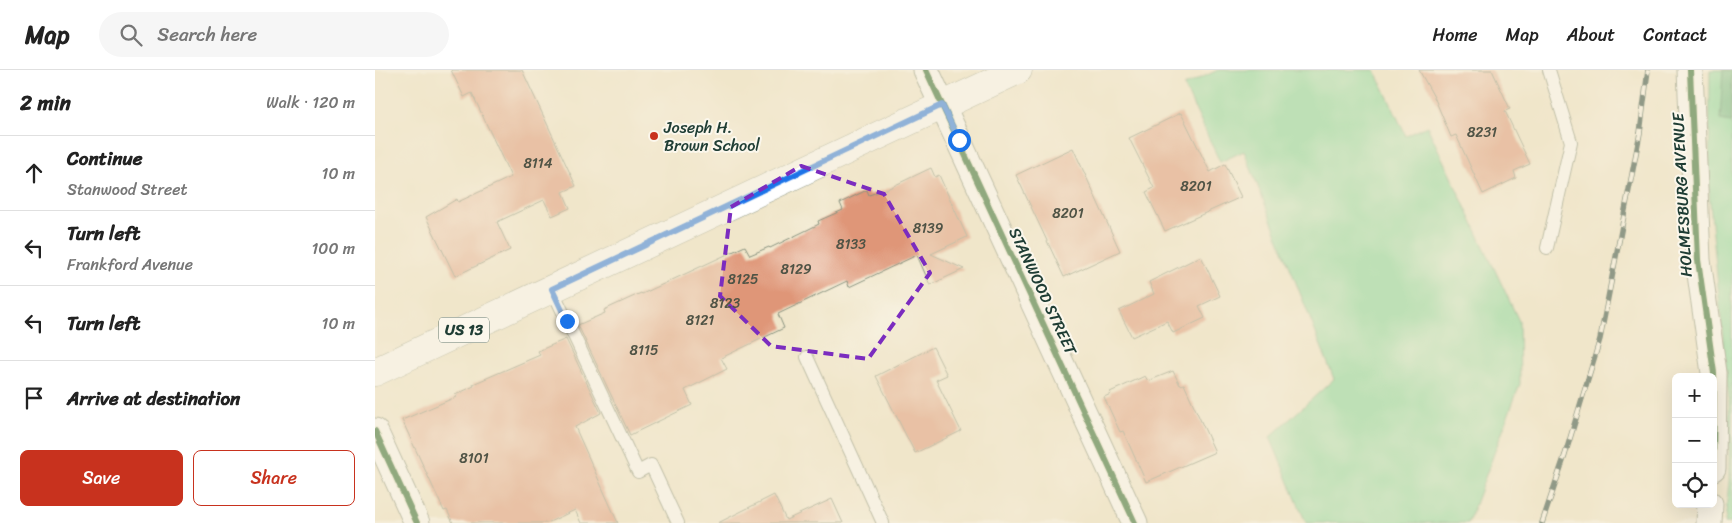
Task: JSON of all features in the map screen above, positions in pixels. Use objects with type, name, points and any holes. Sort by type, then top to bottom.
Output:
[{"type":"main road","name":"US 13","points":[[375,372],[1018,70]]},
{"type":"street","name":"STANWOOD STREET","points":[[926,70],[1135,523]]},
{"type":"street","name":"HOLMESBURG AVENUE","points":[[1690,70],[1697,260],[1714,373],[1713,463]]},
{"type":"street","points":[[375,431],[417,523]]},
{"type":"street","points":[[1709,523],[1711,508]]},
{"type":"lane","points":[[1547,248],[1571,142],[1549,70]]},
{"type":"lane","points":[[552,289],[637,472],[651,465],[678,523]]},
{"type":"lane","points":[[807,357],[883,523]]},
{"type":"highlighted area","points":[[801,166],[884,194],[930,273],[868,359],[771,346],[720,296],[731,207]]},
{"type":"green space","points":[[1218,70],[1375,70],[1406,136],[1427,126],[1519,321],[1520,384],[1468,523],[1306,523],[1270,437],[1334,379],[1244,151],[1220,162],[1184,86]]},
{"type":"green space","points":[[1710,70],[1732,70],[1732,523],[1725,523],[1729,480],[1729,402],[1709,192]]},
{"type":"green space","points":[[1723,70],[1732,70],[1732,122],[1720,120]]},
{"type":"building","points":[[451,70],[522,70],[576,186],[563,192],[570,208],[552,216],[544,200],[497,222],[510,250],[455,276],[426,217],[457,199],[458,202],[511,177],[472,93],[464,97]]},
{"type":"building","points":[[1419,70],[1492,70],[1510,109],[1505,111],[1530,164],[1514,171],[1516,178],[1483,194],[1456,135],[1451,137],[1435,99]]},
{"type":"building","points":[[1181,113],[1210,172],[1225,164],[1241,197],[1165,231],[1146,192],[1154,188],[1129,138]]},
{"type":"building","points":[[1073,148],[1120,251],[1064,277],[1016,175]]},
{"type":"building","points":[[931,168],[935,177],[939,175],[967,237],[931,254],[964,269],[930,285],[917,255],[849,287],[847,281],[778,314],[784,328],[721,358],[727,369],[685,390],[692,405],[630,435],[578,325],[605,313],[604,310],[745,246],[750,255],[770,248],[819,224],[818,221],[843,210],[840,203],[867,190],[869,195],[889,188]]},
{"type":"building","points":[[1201,256],[1220,296],[1199,306],[1205,318],[1173,333],[1167,321],[1132,337],[1119,311],[1154,294],[1149,282]]},
{"type":"building","points":[[566,339],[601,413],[575,427],[618,523],[581,523],[575,510],[547,523],[453,523],[447,510],[444,511],[402,420],[456,397],[455,395],[474,386],[473,384],[540,355],[538,351]]},
{"type":"building","points":[[933,347],[947,375],[936,380],[961,431],[915,453],[876,376]]},
{"type":"building","points":[[1173,371],[1180,385],[1184,384],[1215,452],[1146,482],[1123,431],[1120,432],[1104,397],[1111,394],[1110,392],[1145,376],[1148,381]]},
{"type":"building","points":[[774,495],[786,520],[832,499],[843,523],[718,523]]},
{"type":"railway","points":[[1542,523],[1600,339],[1640,133],[1648,70]]},
{"type":"cycle path","points":[[926,70],[1135,523]]},
{"type":"cycle path","points":[[1690,70],[1698,260],[1714,373],[1713,463]]},
{"type":"cycle path","points":[[375,431],[417,523]]},
{"type":"place","name":"Joseph H. Brown School","points":[[654,136]]},
{"type":"route","points":[[567,321],[552,289],[942,105],[959,140]]}]
